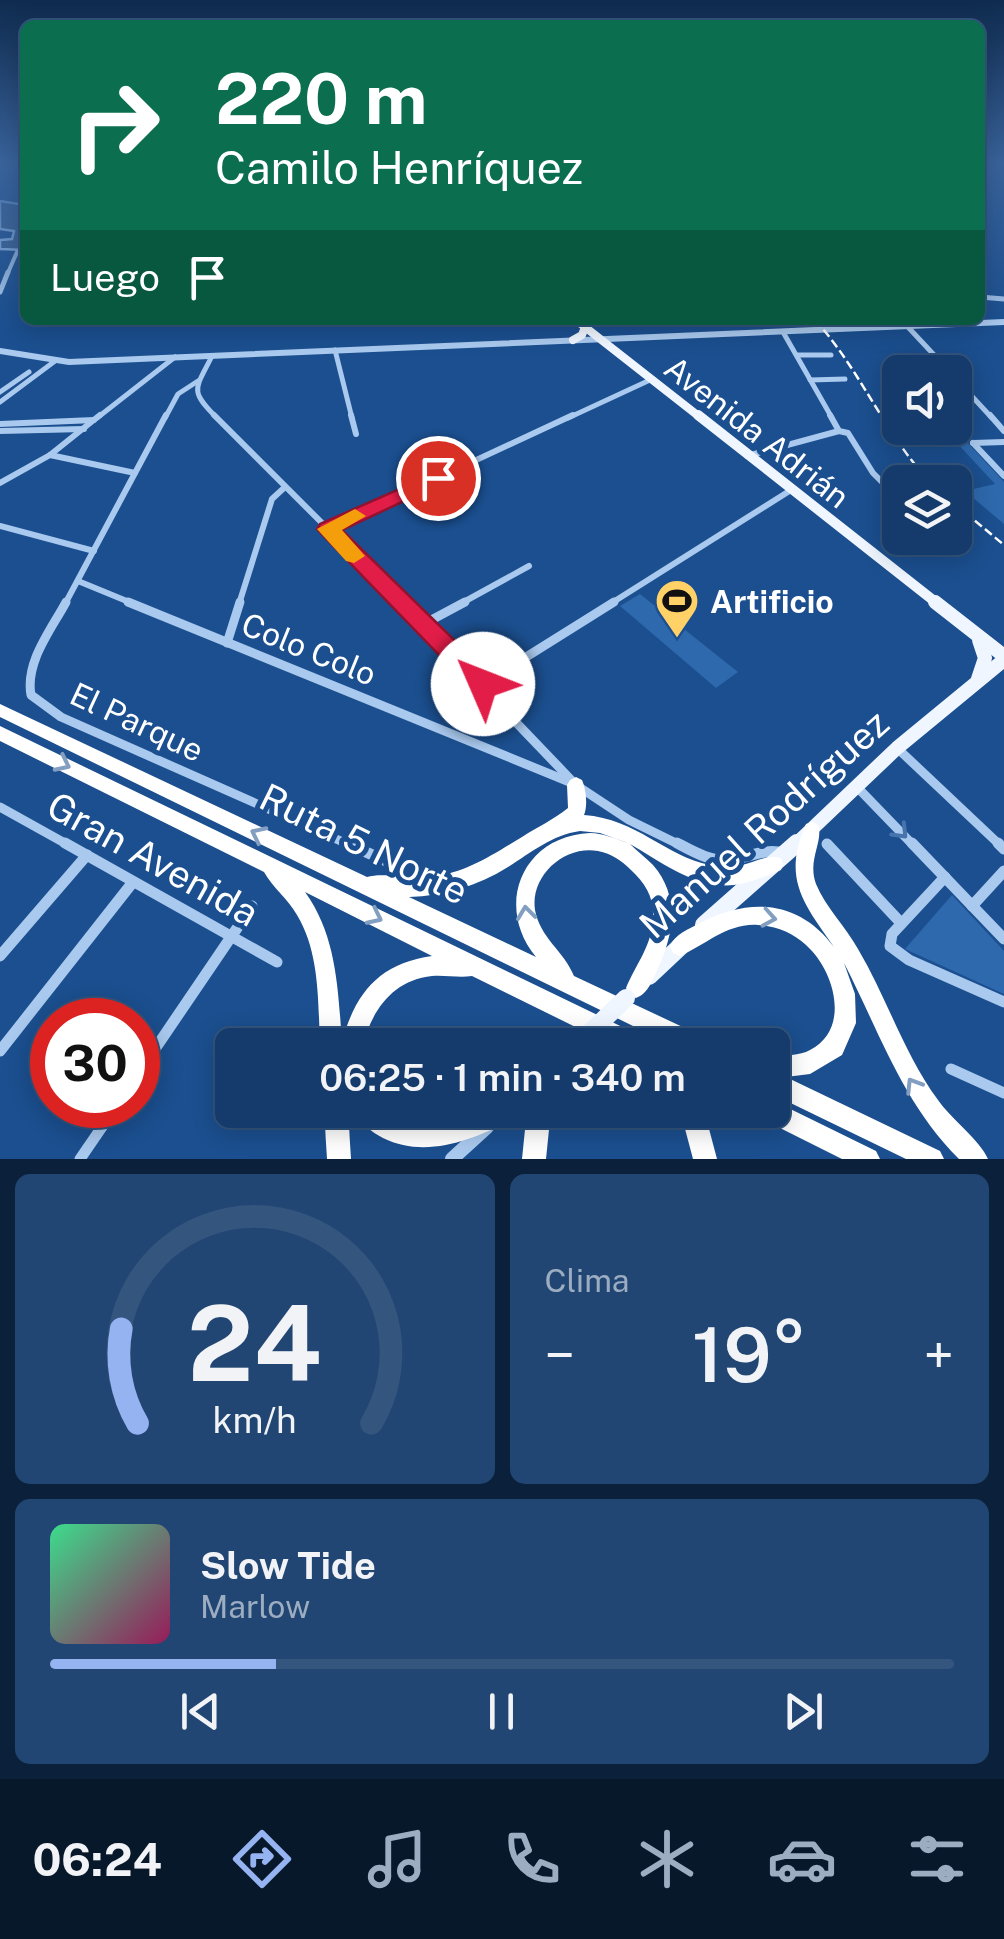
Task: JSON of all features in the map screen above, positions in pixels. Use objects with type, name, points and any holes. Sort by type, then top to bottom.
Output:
[{"type":"highway","name":"Ruta 5 Norte","points":[[0,710],[660,1028]]},
{"type":"highway","name":"Ruta 5 Norte","points":[[0,733],[600,1028]]},
{"type":"highway","points":[[346,876],[404,888],[446,885],[481,872],[557,828],[577,811],[576,785]]},
{"type":"highway","points":[[557,828],[582,822],[611,827],[692,869],[711,874],[741,874],[780,859]]},
{"type":"highway","points":[[819,837],[803,858],[809,890],[858,969],[907,1077],[934,1116],[976,1159]]},
{"type":"highway","points":[[580,990],[537,947],[528,929],[523,903],[536,865],[560,848],[586,842],[611,846],[634,858],[652,878],[660,896],[663,934],[631,993]]},
{"type":"highway","points":[[256,858],[297,895],[315,925],[324,959],[330,1028]]},
{"type":"highway","points":[[680,946],[721,923],[757,914],[788,922],[826,952],[845,994],[847,1017],[842,1034],[831,1051],[814,1063],[790,1068]]},
{"type":"highway","points":[[355,1028],[370,998],[400,973],[444,964],[486,971]]},
{"type":"highway","points":[[790,1091],[932,1159]]},
{"type":"highway","points":[[790,1121],[868,1159]]},
{"type":"highway","points":[[337,1128],[339,1159]]},
{"type":"highway","points":[[388,1128],[427,1139],[469,1128]]},
{"type":"highway","points":[[534,1159],[537,1128]]},
{"type":"highway","points":[[697,1128],[706,1159]]},
{"type":"main road","name":"Avenida Adrián","points":[[582,325],[1004,658]]},
{"type":"main road","points":[[572,340],[582,335],[584,327]]},
{"type":"main road","points":[[970,629],[983,647],[985,658],[975,684]]},
{"type":"main road","name":"Manuel Rodríguez","points":[[595,1028],[680,946],[780,859],[819,837],[857,787],[897,748],[1004,658]]},
{"type":"street","points":[[0,292],[17,252]]},
{"type":"street","points":[[0,351],[55,362],[931,325]]},
{"type":"street","points":[[907,326],[934,355]]},
{"type":"street","points":[[783,332],[840,431]]},
{"type":"street","points":[[335,350],[356,434]]},
{"type":"street","points":[[797,356],[831,355]]},
{"type":"street","points":[[194,393],[212,356]]},
{"type":"street","points":[[0,483],[50,454],[175,357]]},
{"type":"street","points":[[0,392],[45,360]]},
{"type":"street","points":[[0,402],[55,362]]},
{"type":"street","points":[[328,529],[650,380]]},
{"type":"street","points":[[810,380],[845,380]]},
{"type":"street","name":"El Parque","points":[[198,381],[178,394],[30,672],[28,684],[34,700],[62,717],[397,866]]},
{"type":"street","points":[[178,394],[194,393],[483,684],[576,785],[630,820],[707,858],[730,860],[767,848],[780,859]]},
{"type":"street","points":[[972,396],[1004,431]]},
{"type":"street","points":[[0,428],[94,420]]},
{"type":"street","points":[[0,428],[84,429]]},
{"type":"street","points":[[746,456],[840,431],[849,434],[882,482]]},
{"type":"street","points":[[1004,442],[973,443],[1004,476]]},
{"type":"street","points":[[50,454],[136,473]]},
{"type":"street","points":[[227,642],[272,499],[284,487]]},
{"type":"street","points":[[483,684],[791,490]]},
{"type":"street","points":[[0,526],[94,551]]},
{"type":"street","points":[[422,625],[529,566]]},
{"type":"street","name":"Colo Colo","points":[[78,581],[576,785]]},
{"type":"street","points":[[897,748],[1004,848]]},
{"type":"street","points":[[857,787],[1004,939]]},
{"type":"street","name":"Gran Avenida","points":[[0,807],[277,962]]},
{"type":"street","points":[[819,837],[900,924]]},
{"type":"street","points":[[2,950],[87,855]]},
{"type":"street","points":[[972,906],[1004,871]]},
{"type":"street","points":[[945,878],[900,924],[892,934],[890,946],[909,960],[1004,1002]]},
{"type":"street","points":[[0,1050],[133,882]]},
{"type":"street","points":[[160,1041],[252,906]]},
{"type":"street","points":[[951,1069],[1004,1093]]},
{"type":"street","points":[[80,1159],[101,1128]]},
{"type":"street","points":[[452,1159],[486,1128]]},
{"type":"shaded area","points":[[0,217],[20,217],[20,250],[0,249],[0,240],[12,239],[14,231],[0,229]]},
{"type":"shaded area","points":[[959,445],[970,445],[1004,482],[1004,524],[972,497],[972,489],[995,484]]},
{"type":"shaded area","name":"Artificio","points":[[640,594],[738,672],[716,688],[620,606]]},
{"type":"shaded area","points":[[952,895],[1004,951],[1004,994],[905,949]]},
{"type":"railway","points":[[819,325],[916,465]]},
{"type":"railway","points":[[972,518],[1004,545]]},
{"type":"slow traffic","points":[[354,556],[328,529],[355,516]]},
{"type":"place","name":"Artificio","points":[[677,639]]},
{"type":"route","points":[[438,478],[328,529],[483,684]]}]
